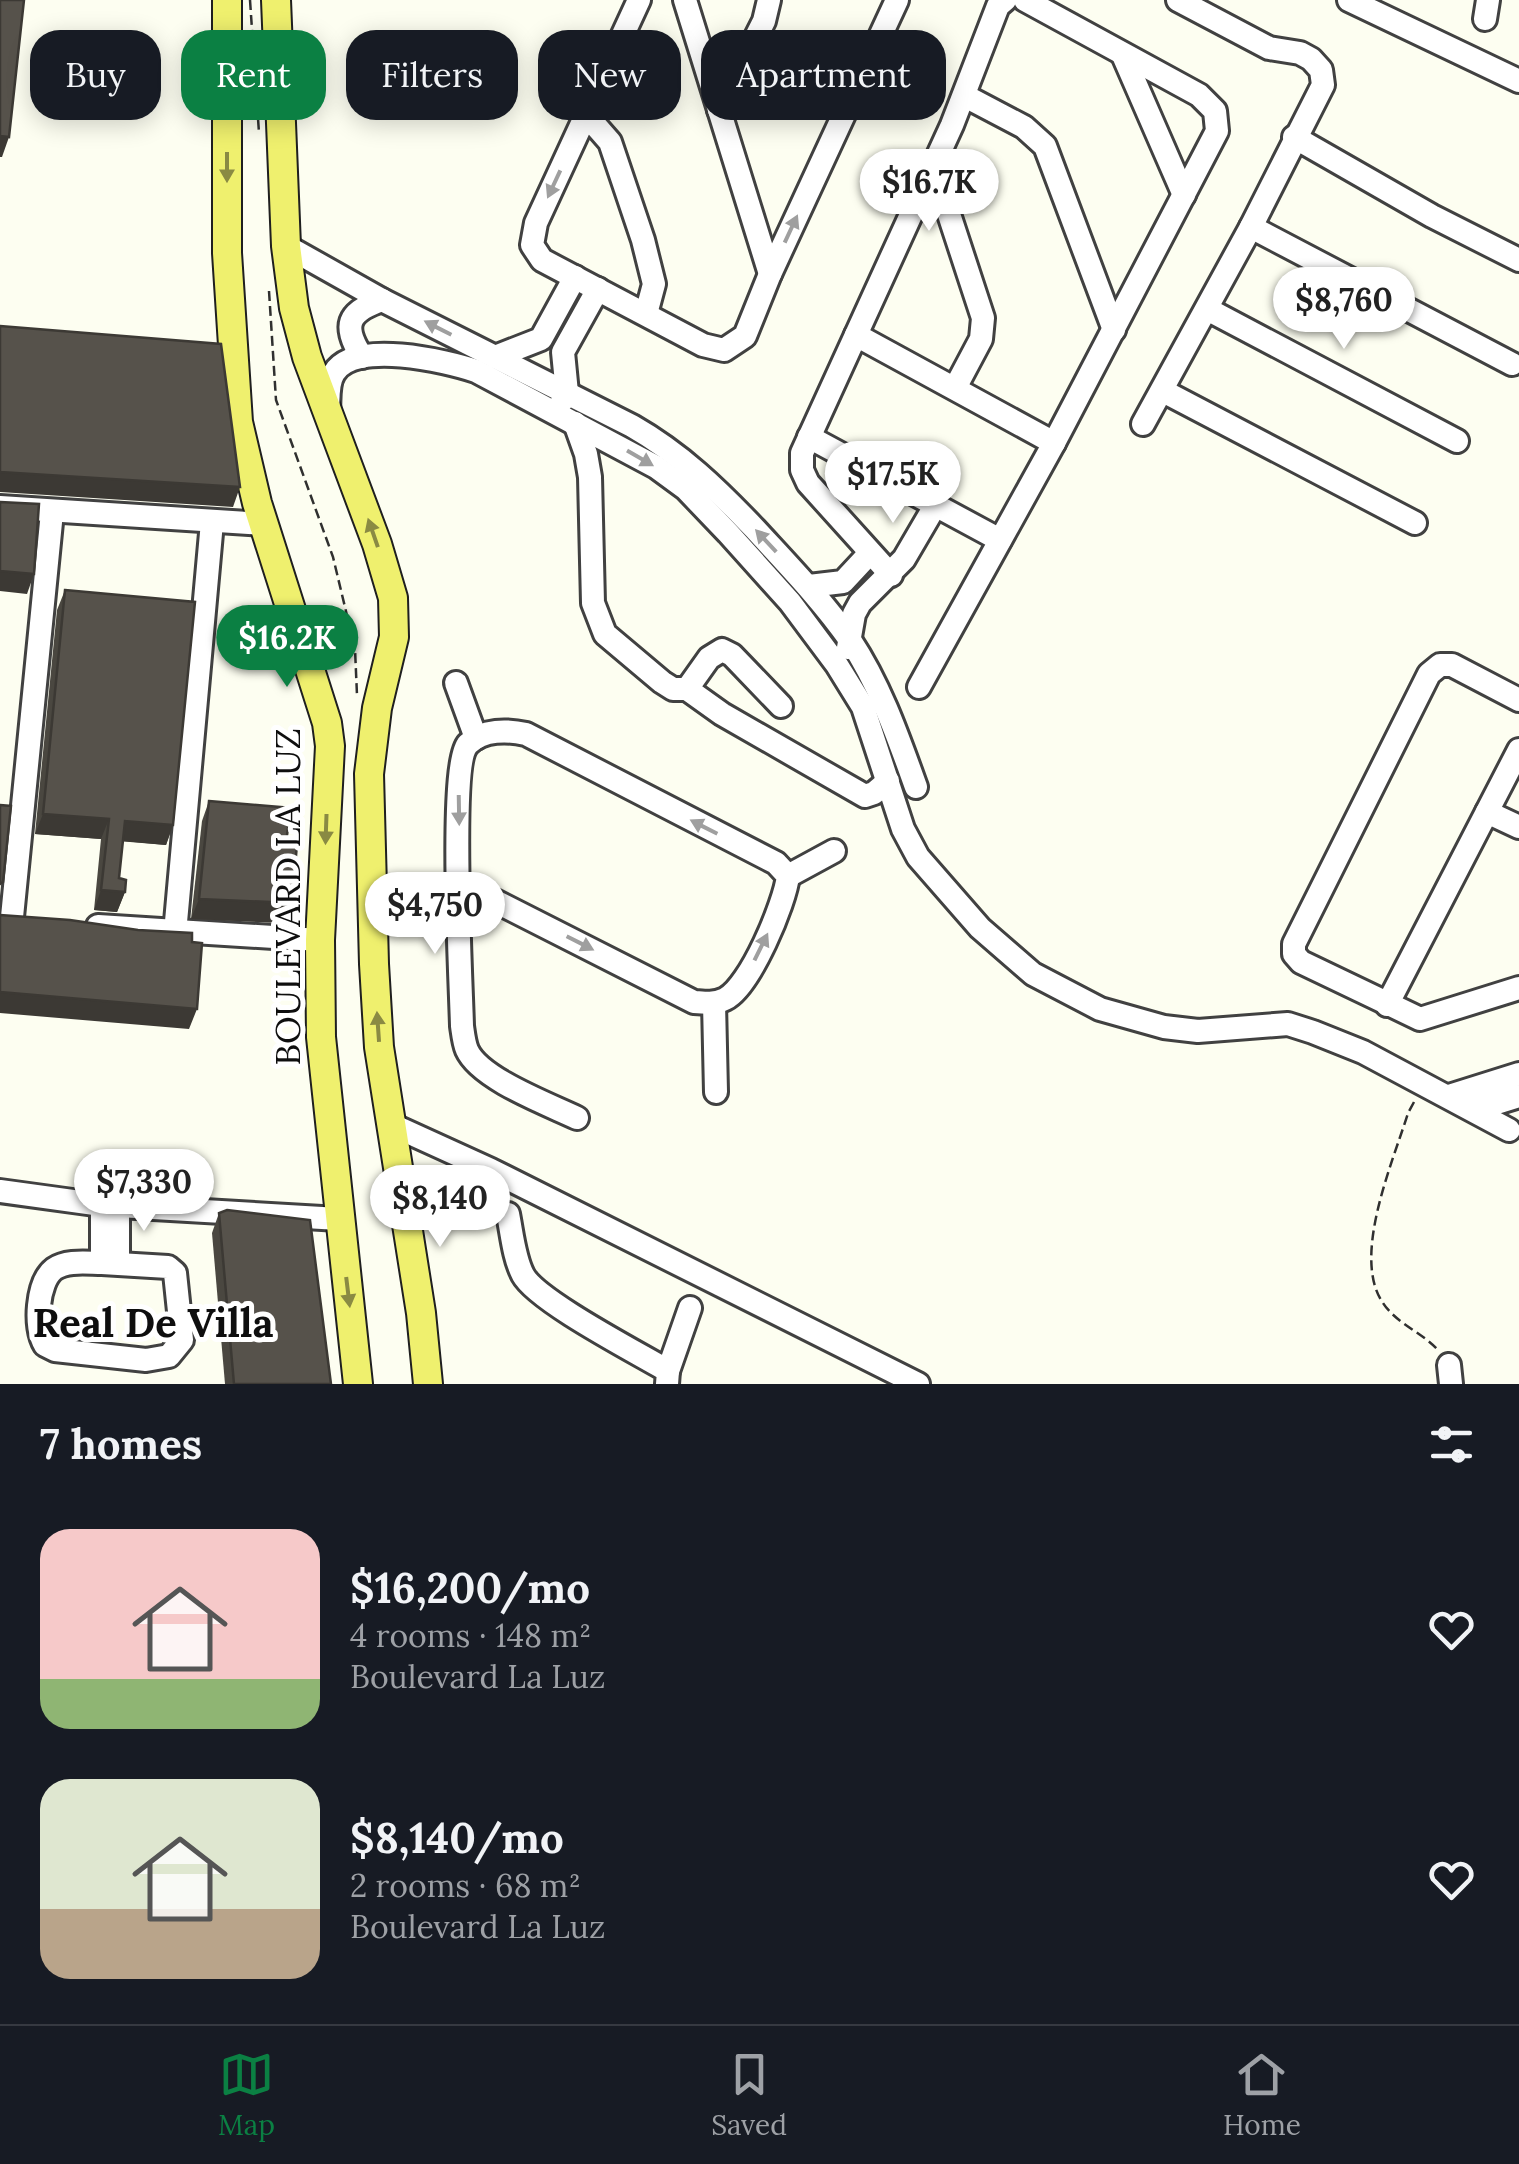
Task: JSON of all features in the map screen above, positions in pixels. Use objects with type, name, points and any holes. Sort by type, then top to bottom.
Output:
[{"type":"main road","name":"BOULEVARD LA LUZ","points":[[227,0],[227,253],[234,380],[249,477],[328,723],[320,940],[321,1037],[358,1384]]},
{"type":"main road","points":[[276,0],[286,246],[300,336],[393,598],[394,638],[378,708],[369,774],[379,1047],[421,1313],[428,1384]]},
{"type":"main road","points":[[328,775],[369,774]]},
{"type":"main road","points":[[353,1333],[375,1384]]},
{"type":"street","points":[[624,30],[638,0]]},
{"type":"street","points":[[685,0],[701,52]]},
{"type":"street","points":[[759,30],[768,0]]},
{"type":"street","points":[[646,314],[654,284],[643,240],[610,142],[596,126],[584,120],[532,233],[532,245],[542,260],[703,345],[724,350],[745,336],[897,0]]},
{"type":"street","points":[[891,575],[808,483],[800,461],[965,96],[998,6],[1004,0]]},
{"type":"street","points":[[919,686],[1054,443],[1217,131],[1215,111],[1199,95],[1025,0]]},
{"type":"street","points":[[1143,424],[1319,96],[1322,76],[1318,65],[1300,53],[1269,48],[1178,0]]},
{"type":"street","points":[[1349,0],[1519,82]]},
{"type":"street","points":[[1123,55],[1184,196]]},
{"type":"street","points":[[965,96],[1024,127],[1044,146],[1114,330]]},
{"type":"street","points":[[722,120],[770,274]]},
{"type":"street","points":[[1294,137],[1432,216],[1519,260]]},
{"type":"street","points":[[927,179],[945,202],[984,318],[981,339],[955,388]]},
{"type":"street","points":[[1251,227],[1512,364]]},
{"type":"street","points":[[286,246],[495,357],[566,410],[686,489],[790,602],[838,665],[863,707],[904,829],[918,857],[980,928],[1033,974],[1100,1009],[1164,1027],[1198,1031],[1288,1024],[1363,1052],[1509,1130]]},
{"type":"street","points":[[495,357],[541,339],[575,277]]},
{"type":"street","points":[[598,289],[562,352],[566,410],[590,478],[593,603],[605,634],[673,689],[687,689],[722,714],[865,796],[888,781]]},
{"type":"street","points":[[362,357],[350,337],[352,318],[358,310],[382,300]]},
{"type":"street","points":[[1207,309],[1457,441]]},
{"type":"street","points":[[856,335],[1054,443]]},
{"type":"street","points":[[541,339],[562,352]]},
{"type":"street","points":[[328,414],[330,384],[343,363],[362,357],[406,356],[476,371],[566,410],[668,446],[702,474],[809,586],[851,642],[889,714],[916,787]]},
{"type":"street","points":[[1163,390],[1415,522]]},
{"type":"street","points":[[809,437],[1000,540]]},
{"type":"street","points":[[0,506],[263,524]]},
{"type":"street","points":[[838,665],[851,642],[854,614],[860,603],[891,575],[935,506]]},
{"type":"street","points":[[14,917],[52,512]]},
{"type":"street","points":[[175,933],[212,522]]},
{"type":"street","points":[[809,586],[843,582],[870,552]]},
{"type":"street","points":[[843,582],[860,603]]},
{"type":"street","points":[[687,689],[708,658],[722,650],[732,654],[781,706]]},
{"type":"street","points":[[1519,700],[1452,665],[1440,666],[1429,674],[1294,944],[1294,954],[1301,962],[1420,1019],[1519,988]]},
{"type":"street","points":[[456,683],[476,738]]},
{"type":"street","points":[[577,1118],[496,1078],[475,1062],[466,1048],[462,1026],[458,777],[466,746],[476,738],[509,730],[526,734],[776,864],[788,876]]},
{"type":"street","points":[[1388,1005],[1519,750]]},
{"type":"street","points":[[1487,812],[1519,827]]},
{"type":"street","points":[[788,876],[834,851]]},
{"type":"street","points":[[374,888],[460,888],[529,916],[694,1002],[714,1003],[727,999],[742,986],[786,894],[788,876]]},
{"type":"street","points":[[67,923],[320,940]]},
{"type":"street","points":[[714,1003],[716,1092]]},
{"type":"street","points":[[1449,1096],[1519,1074]]},
{"type":"street","points":[[1474,1110],[1519,1096]]},
{"type":"street","points":[[390,1124],[491,1170],[918,1384]]},
{"type":"street","points":[[0,1191],[110,1206],[339,1219]]},
{"type":"street","points":[[110,1206],[110,1262]]},
{"type":"street","points":[[508,1214],[520,1267],[535,1290],[668,1377],[690,1308]]},
{"type":"street","points":[[110,1262],[168,1267],[175,1273],[182,1340],[168,1356],[146,1360],[55,1350],[41,1338],[41,1305],[50,1272],[65,1264],[110,1262]]},
{"type":"path","points":[[1426,1084],[1408,1113],[1372,1239],[1370,1261],[1380,1300],[1444,1355],[1450,1375]]},
{"type":"building","points":[[0,0],[24,0],[9,137],[0,136]]},
{"type":"building","points":[[0,326],[221,344],[240,487],[0,472]]},
{"type":"building","points":[[0,502],[39,504],[34,574],[0,571]]},
{"type":"building","points":[[65,590],[195,602],[173,825],[125,821],[119,878],[126,880],[125,892],[101,890],[109,819],[43,814]]},
{"type":"building","points":[[209,801],[291,808],[286,842],[297,844],[292,903],[199,899]]},
{"type":"building","points":[[0,805],[11,806],[0,884]]},
{"type":"building","points":[[0,915],[192,933],[192,942],[202,943],[197,1009],[0,992]]},
{"type":"building","points":[[227,1210],[310,1220],[331,1384],[234,1384],[219,1213]]},
{"type":"district","name":"Real De Villa","points":[[153,1322]]}]
